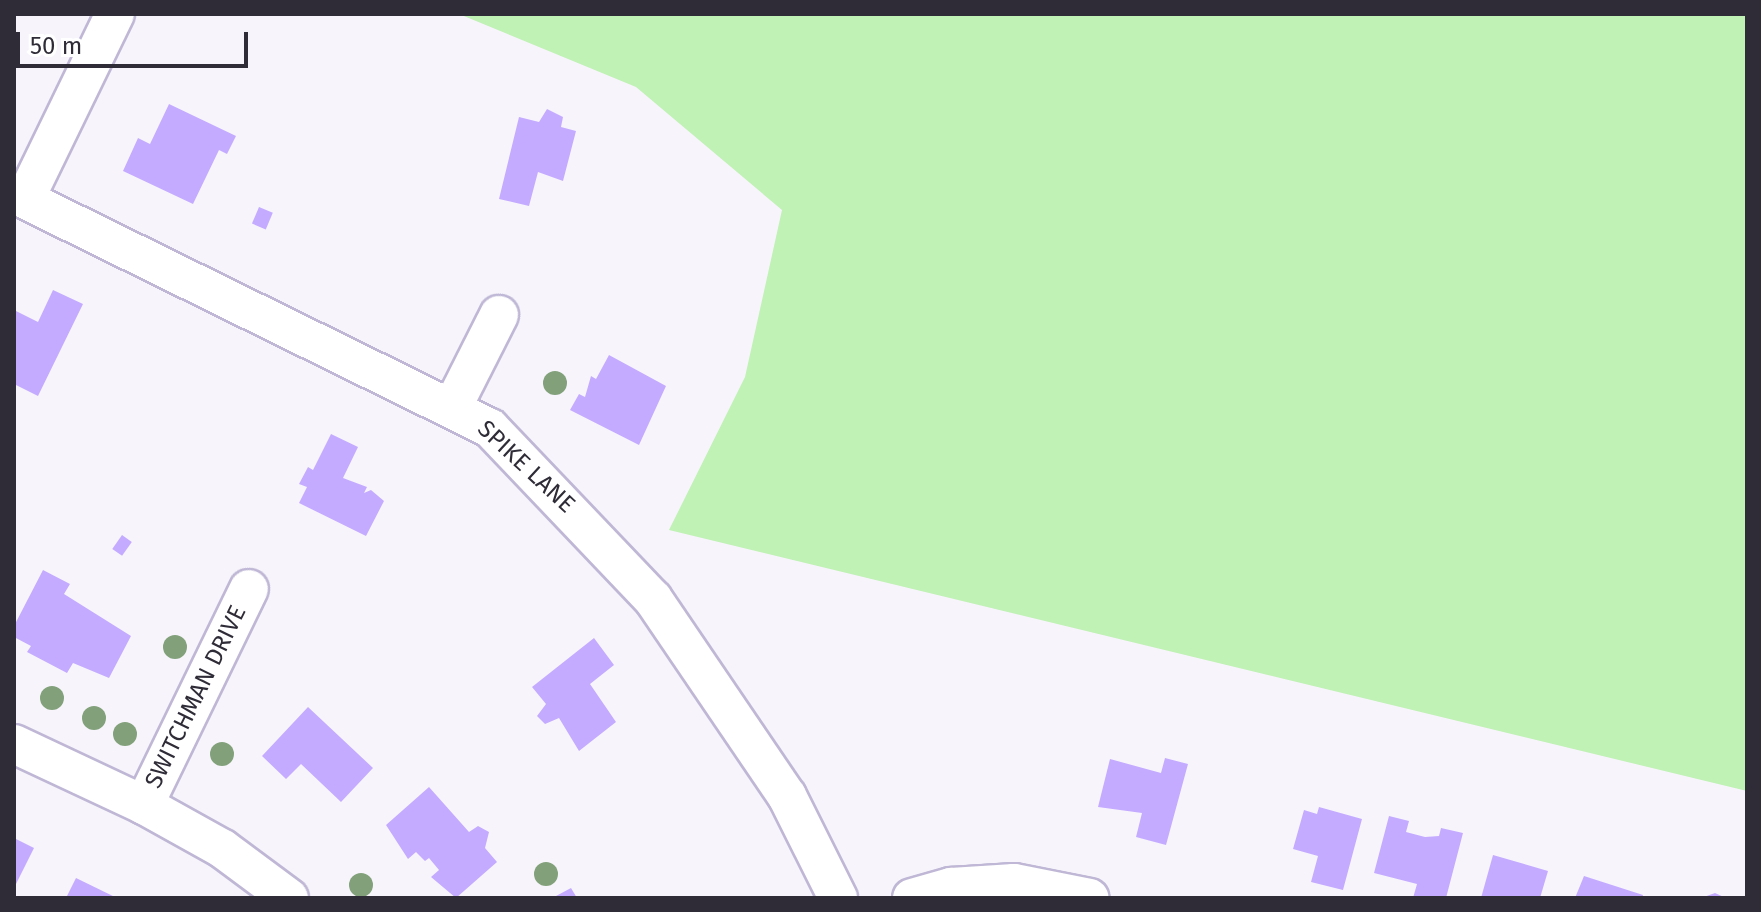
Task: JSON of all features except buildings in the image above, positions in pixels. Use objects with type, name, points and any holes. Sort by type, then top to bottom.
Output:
[{"type":"street","points":[[20,197],[115,14]]},
{"type":"street","name":"SPIKE LANE","points":[[20,197],[453,406],[490,428],[525,459],[653,599],[787,796],[838,898]]},
{"type":"street","points":[[453,406],[499,315]]},
{"type":"street","name":"SWITCHMAN DRIVE","points":[[144,805],[249,589]]},
{"type":"street","points":[[14,744],[144,805],[223,849],[289,898]]},
{"type":"street","points":[[912,898],[951,887],[1014,883],[1090,898]]},
{"type":"green space","points":[[459,14],[1747,14],[1747,791],[669,530],[745,377],[782,210],[636,87]]}]
